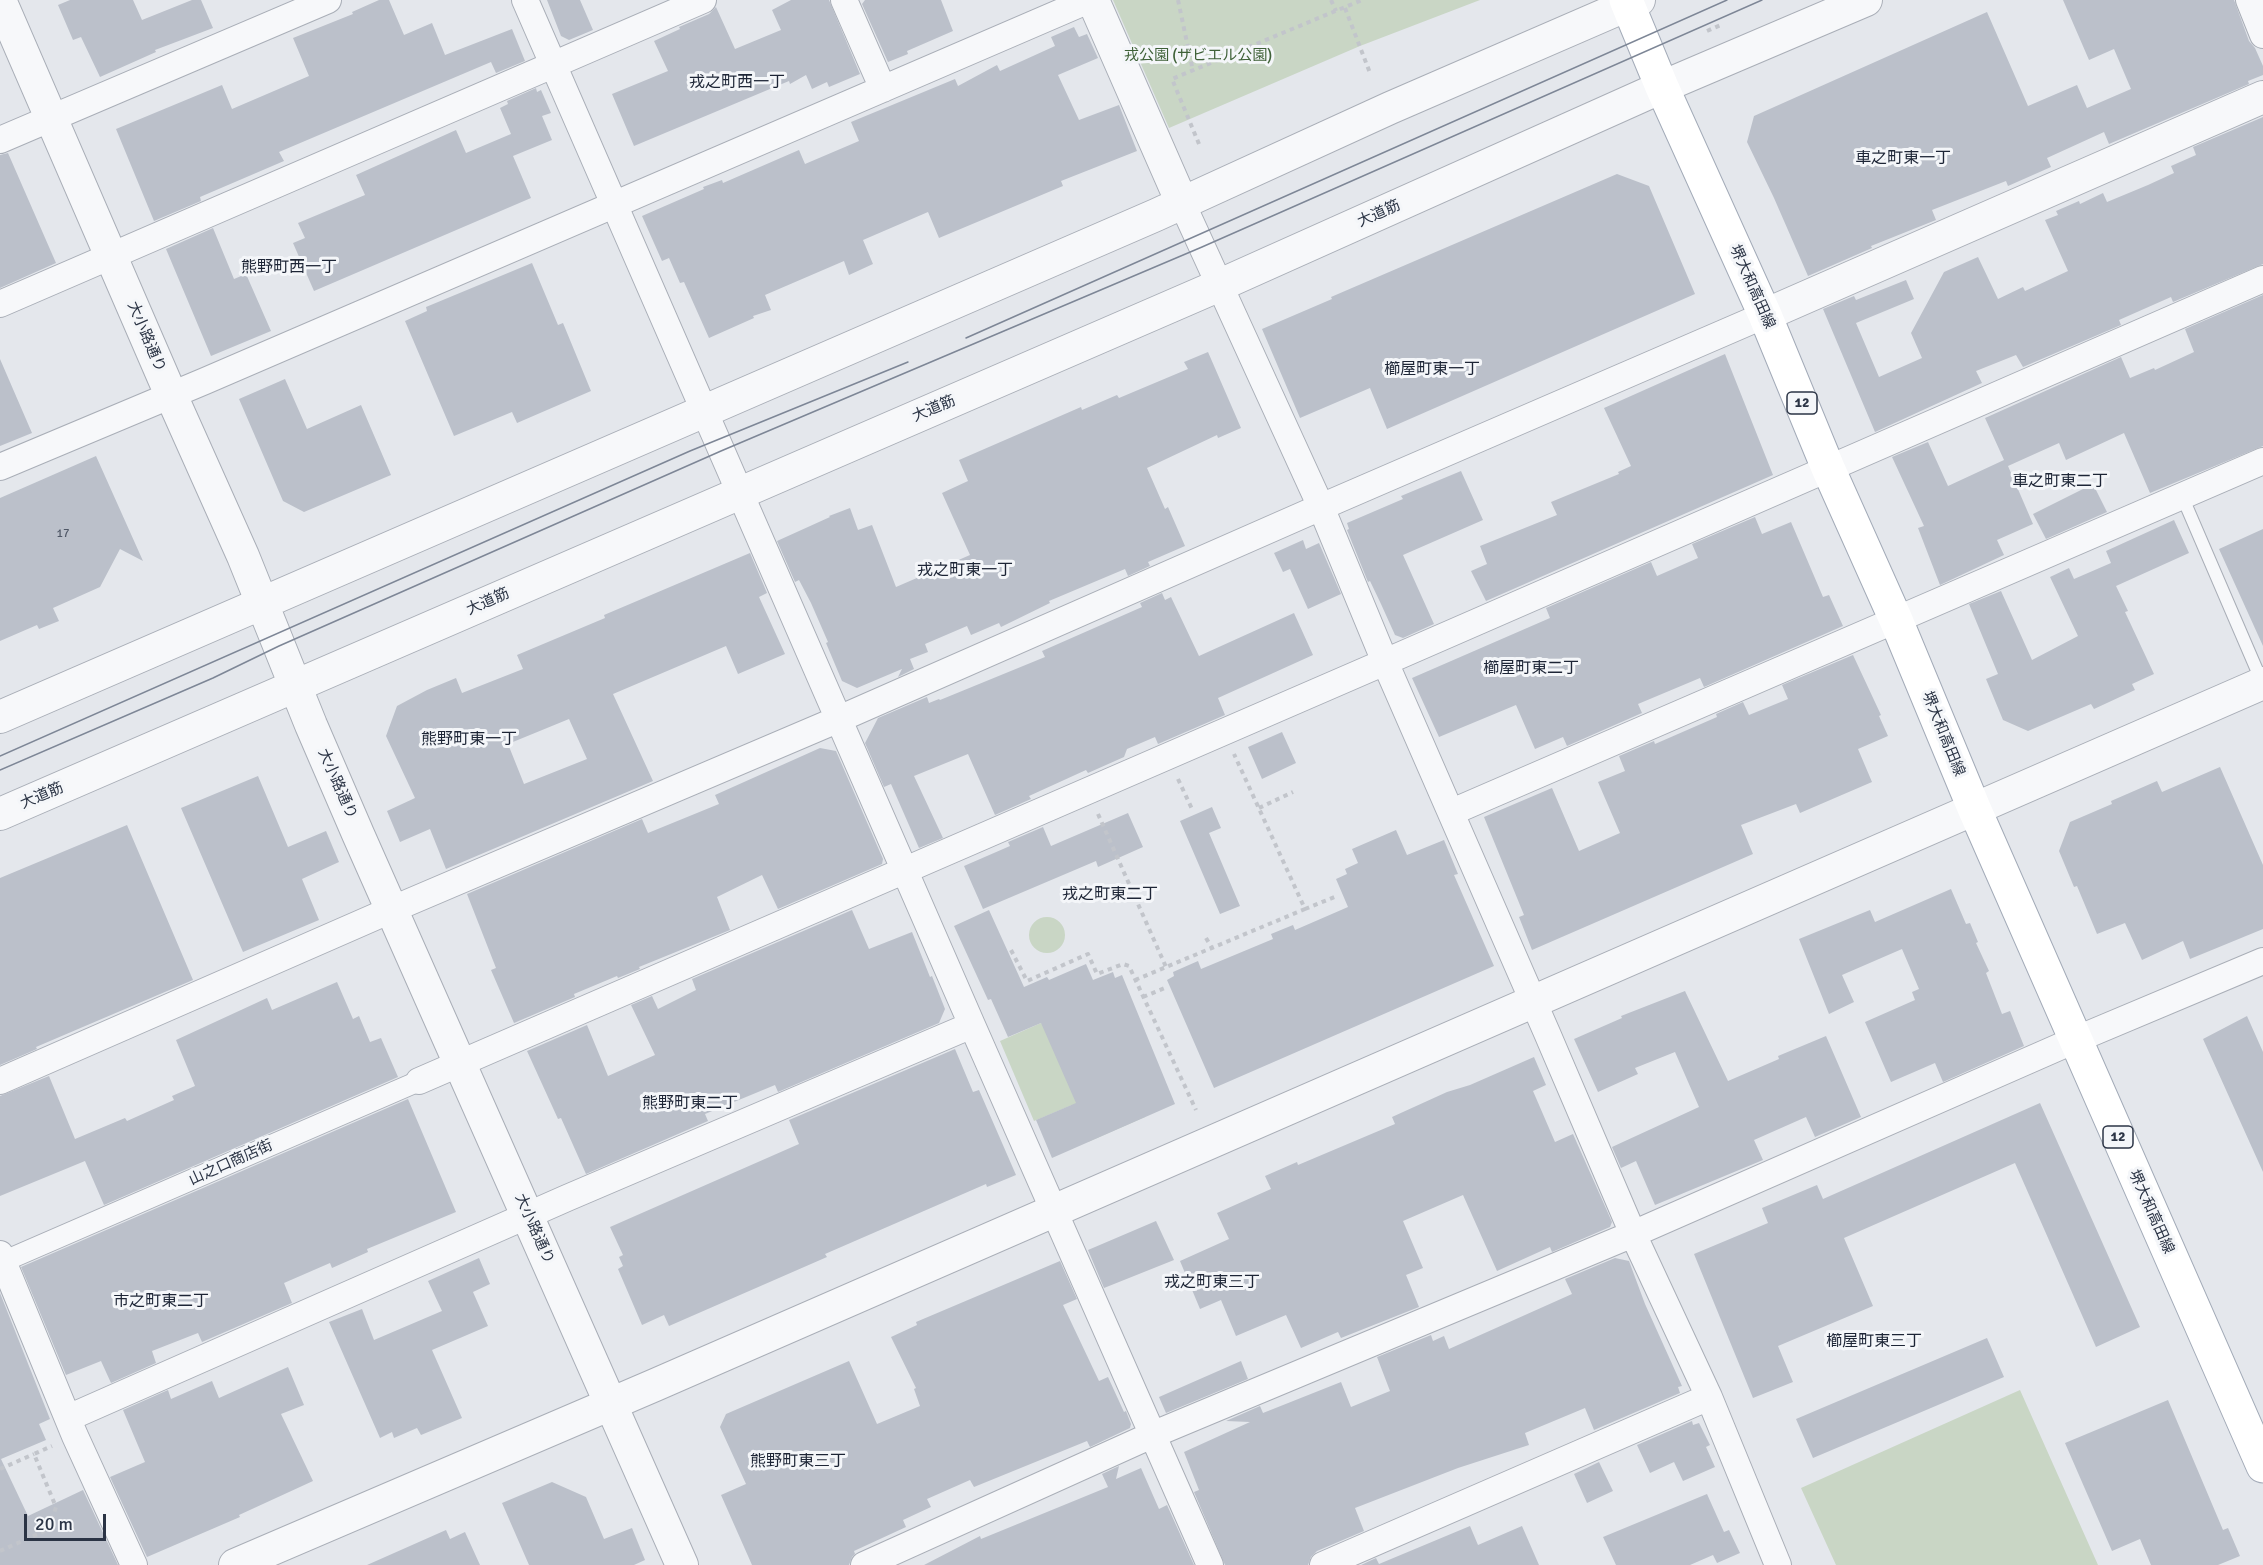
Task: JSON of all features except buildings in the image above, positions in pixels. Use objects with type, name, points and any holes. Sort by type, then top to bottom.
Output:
[{"type":"main road","name":"堺大和高田線","points":[[1631,2],[1662,87],[1765,315],[1974,808],[2263,1466]]},
{"type":"street","name":"大小路通り","points":[[0,0],[296,687],[682,1565]]},
{"type":"street","points":[[0,140],[328,0]]},
{"type":"street","points":[[525,0],[1210,1565]]},
{"type":"street","points":[[0,304],[703,0]]},
{"type":"street","points":[[844,0],[884,89]]},
{"type":"street","points":[[0,467],[171,395],[319,337],[614,205],[1091,0],[1321,507],[1385,662],[1452,812],[1633,1234],[1709,1397],[1778,1565]]},
{"type":"street","name":"大道筋","points":[[0,814],[1220,285],[1662,87],[1866,0]]},
{"type":"street","points":[[2249,0],[2263,35]]},
{"type":"street","points":[[0,717],[1182,203],[1631,2]]},
{"type":"street","points":[[0,1081],[393,909],[839,719],[1321,507],[1726,334],[2263,98]]},
{"type":"street","name":"山之口商店街","points":[[1,1260],[1224,732],[2263,279]]},
{"type":"street","points":[[1452,812],[2263,460]]},
{"type":"street","points":[[235,1565],[611,1404],[2263,683]]},
{"type":"street","points":[[864,1565],[1152,1435],[1633,1234],[2075,1040],[2263,961]]},
{"type":"street","points":[[71,1427],[528,1215],[972,1025]]},
{"type":"street","points":[[1,1260],[71,1427],[134,1565]]},
{"type":"street","points":[[1323,1565],[1709,1397]]},
{"type":"lane","points":[[2182,496],[2263,683]]},
{"type":"path","points":[[1178,0],[1193,70]]},
{"type":"path","points":[[1331,0],[1336,11]]},
{"type":"path","points":[[1199,144],[1172,79],[1362,0]]},
{"type":"path","points":[[1344,8],[1370,73]]},
{"type":"path","points":[[1707,31],[1723,24]]},
{"type":"path","points":[[1224,732],[1305,909]]},
{"type":"path","points":[[1168,756],[1191,809]]},
{"type":"path","points":[[1259,808],[1293,792]]},
{"type":"path","points":[[1096,808],[1166,967]]},
{"type":"path","points":[[1135,980],[1337,896]]},
{"type":"path","points":[[1206,938],[1212,948]]},
{"type":"path","points":[[1011,950],[1027,981],[1088,954],[1097,974],[1123,964],[1129,966],[1196,1110]]},
{"type":"path","points":[[1063,958],[1066,963]]},
{"type":"path","points":[[1143,997],[1167,987]]},
{"type":"path","points":[[0,1468],[34,1454],[71,1427]]},
{"type":"path","points":[[0,1551],[49,1529],[56,1507],[34,1454]]},
{"type":"green space","name":"戎公園 (ザビエル公園)","points":[[1113,0],[1480,0],[1360,46],[1169,128]]},
{"type":"green space","points":[[1047,917],[1060,922],[1065,935],[1060,948],[1047,953],[1034,948],[1029,935],[1034,922]]},
{"type":"green space","points":[[1041,1023],[1127,1080],[1145,1117],[1088,1142],[1072,1105],[1034,1121],[1000,1041]]},
{"type":"green space","points":[[2020,1390],[2098,1565],[1836,1565],[1801,1488]]},
{"type":"tram line","points":[[966,338],[1727,0]]},
{"type":"tram line","points":[[0,770],[213,678],[279,646],[721,451],[1202,247],[1762,0]]},
{"type":"tram line","points":[[0,756],[690,451],[908,362]]},
{"type":"district","name":"戎之町西一丁","points":[[737,83]]},
{"type":"district","name":"車之町東一丁","points":[[1903,159]]},
{"type":"district","name":"熊野町西一丁","points":[[289,268]]},
{"type":"district","name":"櫛屋町東一丁","points":[[1432,370]]},
{"type":"district","name":"車之町東二丁","points":[[2060,482]]},
{"type":"district","name":"戎之町東一丁","points":[[965,571]]},
{"type":"district","name":"櫛屋町東二丁","points":[[1531,669]]},
{"type":"district","name":"熊野町東一丁","points":[[469,740]]},
{"type":"district","name":"戎之町東二丁","points":[[1110,895]]},
{"type":"district","name":"熊野町東二丁","points":[[690,1104]]},
{"type":"district","name":"戎之町東三丁","points":[[1212,1283]]},
{"type":"district","name":"市之町東二丁","points":[[161,1302]]},
{"type":"district","name":"櫛屋町東三丁","points":[[1874,1342]]},
{"type":"district","name":"熊野町東三丁","points":[[798,1462]]}]
